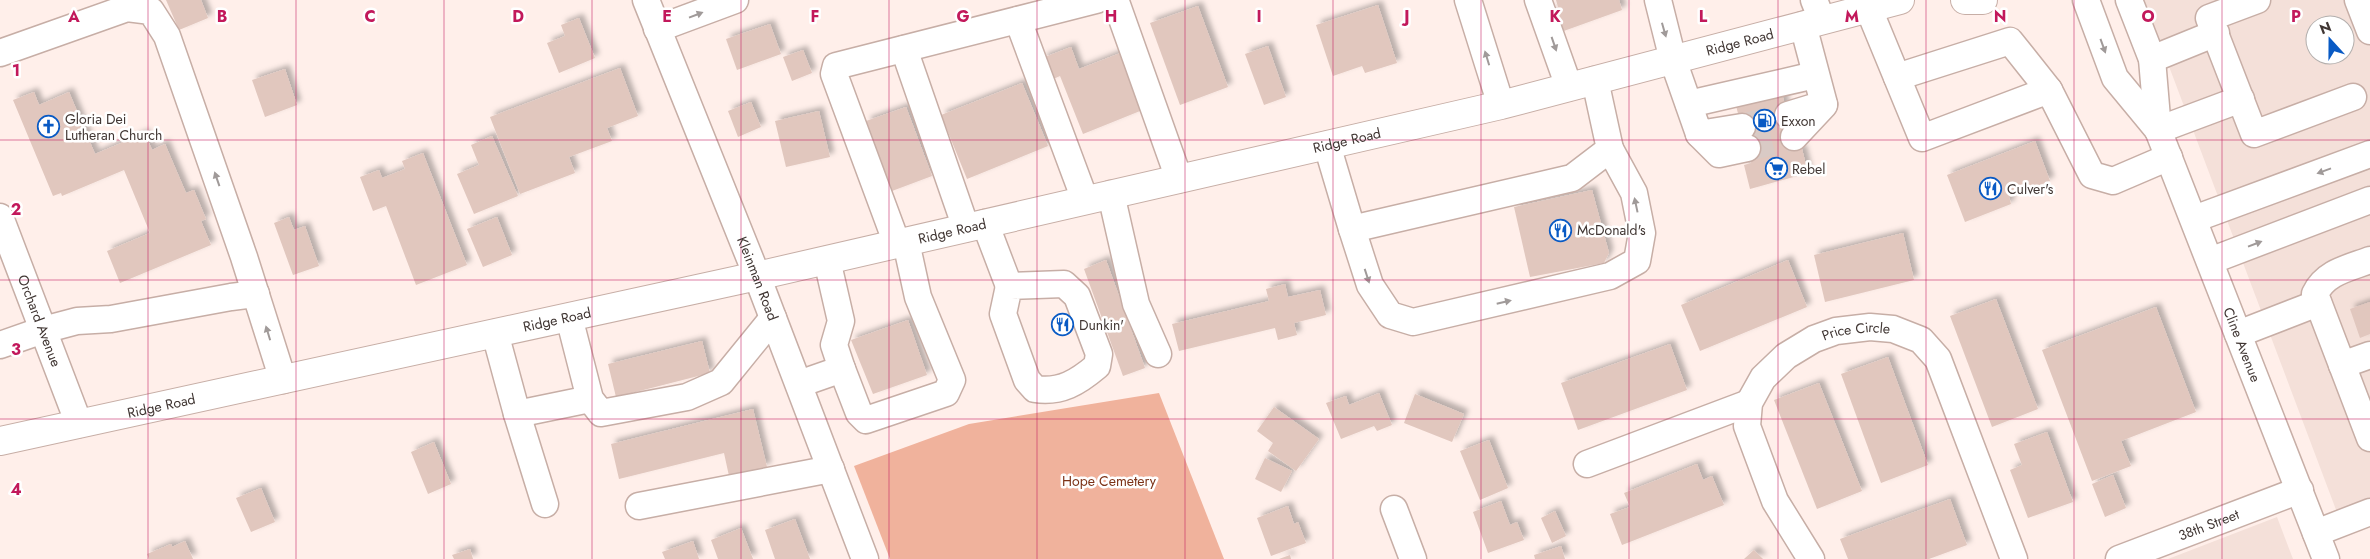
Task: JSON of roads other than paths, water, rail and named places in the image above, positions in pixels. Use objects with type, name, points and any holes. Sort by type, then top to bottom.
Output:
[{"type":"main road","name":"Ridge Road","points":[[0,441],[757,276],[1501,105],[1673,60],[1813,15],[1900,0]]},
{"type":"main road","points":[[1965,0],[1983,0]]},
{"type":"street","name":"Kleinman Road","points":[[646,0],[757,276],[865,559]]},
{"type":"street","points":[[658,29],[735,0]]},
{"type":"street","points":[[827,260],[841,321],[834,345],[859,413],[866,420],[946,393],[952,380],[918,297],[901,243],[834,74],[836,66],[1096,0]]},
{"type":"street","points":[[1111,0],[1116,2],[1179,179]]},
{"type":"street","points":[[1468,0],[1501,105]]},
{"type":"street","points":[[1327,145],[1370,285],[1390,315],[1413,322],[1610,276],[1637,260],[1642,233],[1634,193],[1610,149],[1582,84],[1538,0]]},
{"type":"street","points":[[1658,0],[1660,15],[1673,60],[1700,134],[1744,138]]},
{"type":"street","name":"Cline Avenue","points":[[2086,0],[2115,78],[2158,130]]},
{"type":"street","name":"Cline Avenue","points":[[2129,0],[2152,59],[2158,130],[2326,559]]},
{"type":"street","points":[[2152,59],[2209,17],[2257,0]]},
{"type":"street","points":[[2358,0],[2370,31]]},
{"type":"street","points":[[1868,7],[1922,138],[2049,90]]},
{"type":"street","points":[[0,53],[128,8],[151,11],[167,36],[256,294],[283,380]]},
{"type":"street","points":[[1791,126],[1824,104],[1815,75],[1813,15]]},
{"type":"street","points":[[2209,17],[2254,134],[2352,97]]},
{"type":"street","points":[[1018,20],[1098,197],[1136,304],[1158,354]]},
{"type":"street","points":[[1897,77],[2010,41],[2049,90],[2092,175],[2113,181],[2169,157]]},
{"type":"street","points":[[904,49],[976,226],[1008,286]]},
{"type":"street","points":[[1689,104],[1815,75]]},
{"type":"street","points":[[2158,130],[2241,99]]},
{"type":"street","points":[[1352,229],[1572,178],[1610,149]]},
{"type":"street","points":[[2194,220],[2370,154]]},
{"type":"street","points":[[2210,261],[2370,200]]},
{"type":"street","name":"Orchard Avenue","points":[[0,217],[79,424]]},
{"type":"street","points":[[2370,260],[2329,275],[2320,283],[2316,294],[2370,438]]},
{"type":"street","points":[[0,346],[77,320],[111,319],[256,294]]},
{"type":"street","points":[[2238,334],[2318,303]]},
{"type":"street","points":[[569,317],[590,399],[601,413],[686,397],[721,382],[773,318]]},
{"type":"street","name":"Price Circle","points":[[1811,559],[1775,501],[1747,426],[1749,403],[1763,378],[1786,356],[1814,339],[1836,331],[1870,327],[1893,329],[1920,340],[1938,358],[2014,559]]},
{"type":"street","points":[[496,333],[517,414],[545,504]]},
{"type":"street","points":[[2342,366],[2370,355]]},
{"type":"street","points":[[799,384],[842,369]]},
{"type":"street","points":[[517,414],[590,399]]},
{"type":"street","points":[[1587,464],[1749,403]]},
{"type":"street","points":[[639,506],[831,469]]},
{"type":"street","name":"38th Street","points":[[2119,559],[2153,553],[2300,490]]},
{"type":"street","points":[[1394,510],[1413,559]]},
{"type":"street","points":[[2316,532],[2370,512]]},
{"type":"tunnel","points":[[1742,127],[1788,115]]},
{"type":"tunnel","points":[[1747,148],[1794,137]]},
{"type":"place","name":"Exxon","points":[[1765,121]]},
{"type":"place","name":"Gloria Dei Lutheran Church","points":[[49,127]]},
{"type":"place","name":"Rebel","points":[[1776,169]]},
{"type":"place","name":"Culver's","points":[[1991,189]]},
{"type":"place","name":"McDonald's","points":[[1561,230]]},
{"type":"place","name":"Dunkin'","points":[[1063,325]]},
{"type":"park label","name":"Hope Cemetery","points":[[1109,481]]}]
